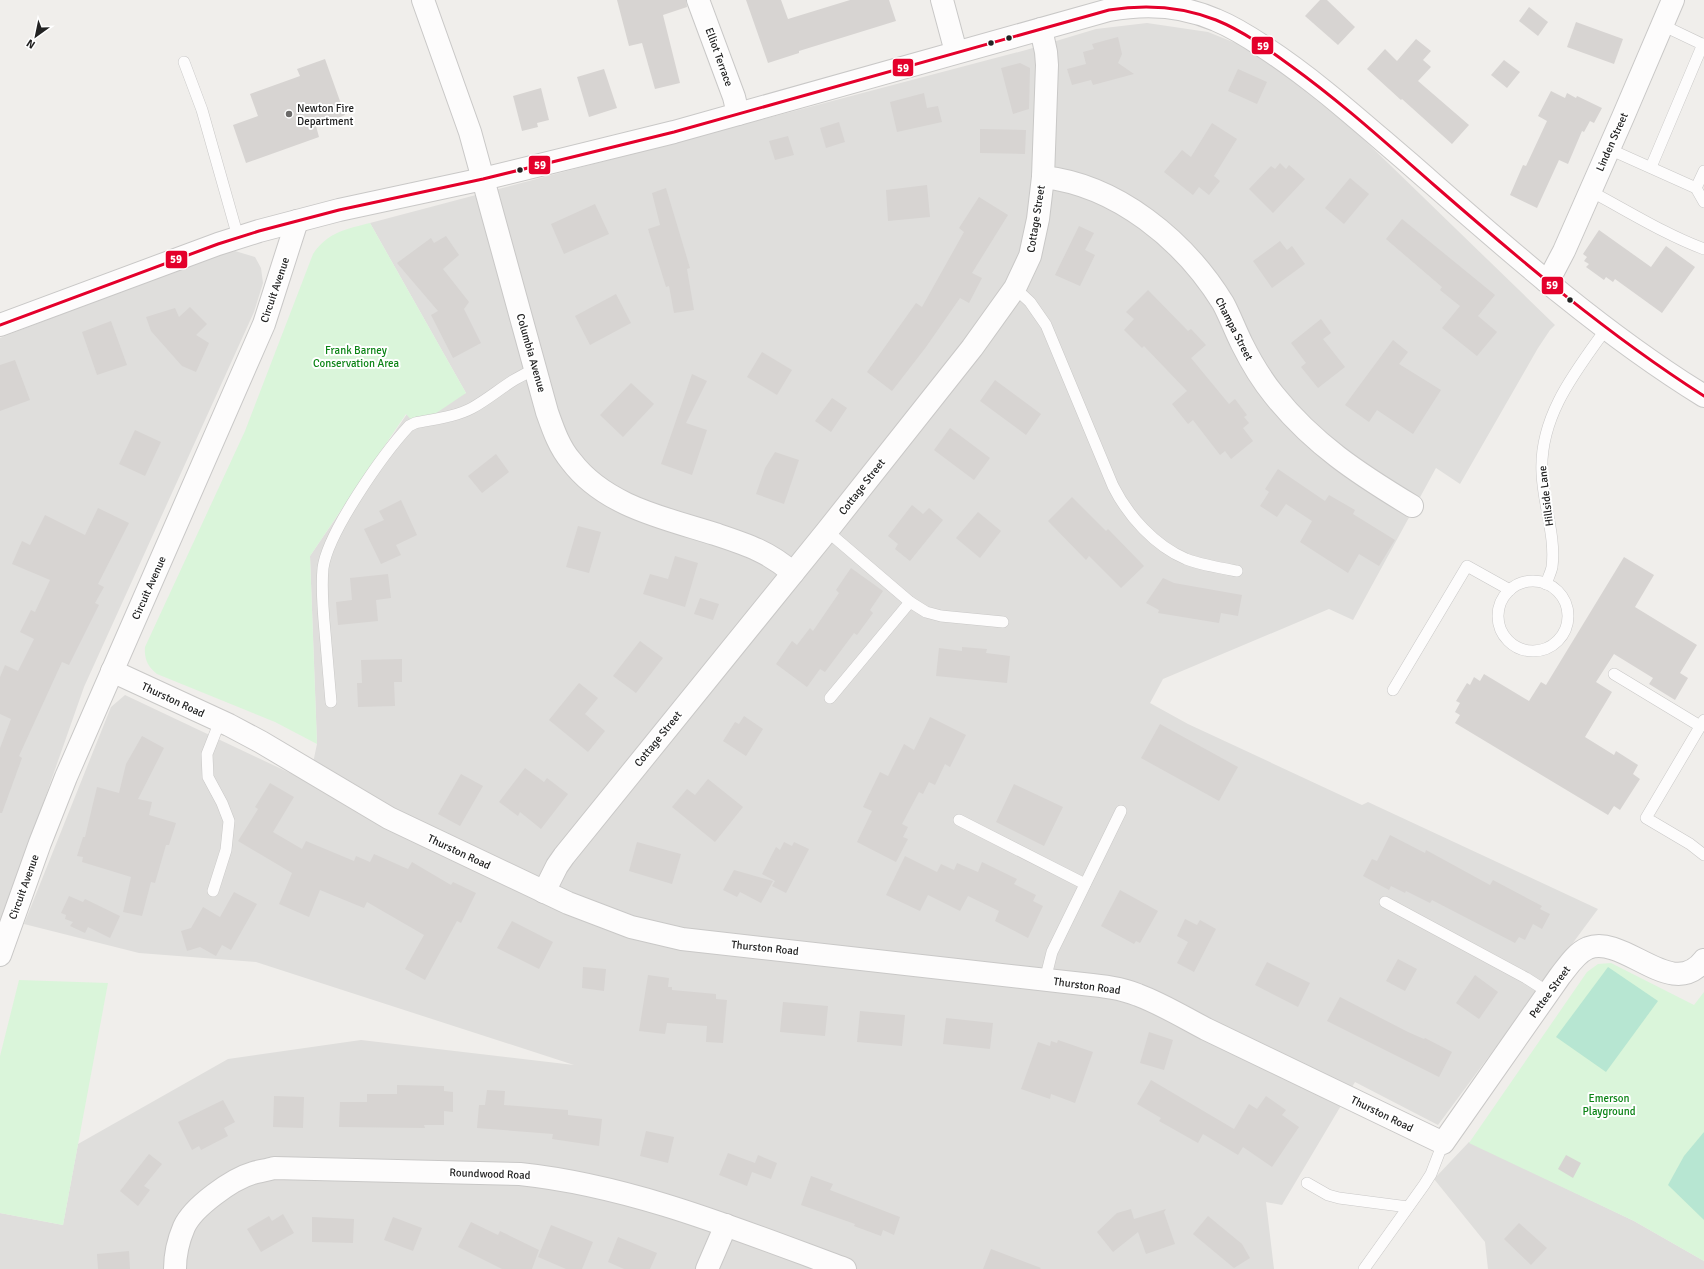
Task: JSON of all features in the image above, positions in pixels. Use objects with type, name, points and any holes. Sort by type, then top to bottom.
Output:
[{"type":"street","name":"Columbia Avenue","points":[[423,0],[466,120],[547,412],[561,446],[570,461],[594,484],[621,502],[637,509],[761,550],[773,557],[793,573]]},
{"type":"street","name":"Elliot Terrace","points":[[698,0],[734,97],[738,114]]},
{"type":"street","points":[[942,0],[956,52]]},
{"type":"street","name":"Linden Street","points":[[1546,281],[1559,262],[1672,0]]},
{"type":"street","points":[[0,325],[238,238],[297,221],[339,210],[483,179],[674,132],[1041,29],[1100,7],[1109,10],[1138,5],[1181,4],[1230,26],[1296,68],[1546,281],[1606,329],[1704,396]]},
{"type":"street","name":"Cottage Street","points":[[544,892],[557,866],[564,856],[827,531],[972,348],[1015,288],[1030,256],[1035,237],[1042,177],[1047,65],[1041,29]]},
{"type":"street","name":"Champa Street","points":[[1042,177],[1070,181],[1096,191],[1141,215],[1166,236],[1193,262],[1214,290],[1223,304],[1249,359],[1260,378],[1297,422],[1317,442],[1352,469],[1412,506]]},
{"type":"street","name":"Circuit Avenue","points":[[0,955],[52,811],[264,324],[297,221]]},
{"type":"street","name":"Thurston Road","points":[[112,671],[220,721],[289,758],[389,818],[544,892],[613,922],[682,939],[1111,987],[1138,995],[1443,1143]]},
{"type":"street","name":"Pettee Street","points":[[1443,1143],[1548,992],[1580,953],[1588,948],[1597,946],[1606,947],[1662,970],[1683,974],[1692,972],[1704,960]]},
{"type":"street","name":"Roundwood Road","points":[[175,1269],[175,1252],[185,1226],[203,1204],[226,1187],[252,1173],[274,1168],[520,1174],[553,1177],[624,1192],[726,1225],[845,1269]]},
{"type":"street","points":[[707,1269],[726,1225]]},
{"type":"lane","points":[[1651,167],[1703,45],[1662,25]]},
{"type":"lane","points":[[184,62],[202,110],[238,238]]},
{"type":"lane","points":[[1609,149],[1696,188],[1704,202]]},
{"type":"lane","points":[[1696,188],[1704,171]]},
{"type":"lane","points":[[1590,191],[1646,222],[1686,242],[1704,249]]},
{"type":"lane","points":[[1015,288],[1030,302],[1046,325],[1113,486],[1126,509],[1154,538],[1175,554],[1202,564],[1237,571]]},
{"type":"lane","name":"Hillside Lane","points":[[1546,584],[1552,567],[1552,543],[1542,473],[1542,454],[1546,432],[1564,390],[1606,329]]},
{"type":"lane","points":[[331,702],[323,601],[324,567],[328,551],[335,535],[355,499],[409,426],[415,423],[461,413],[472,408],[512,381],[535,370]]},
{"type":"lane","points":[[827,531],[910,602],[926,612],[941,616],[1003,622]]},
{"type":"lane","points":[[1393,690],[1467,566],[1510,590]]},
{"type":"lane","points":[[1530,581],[1546,584],[1558,592],[1564,600],[1567,611],[1567,623],[1561,636],[1550,647],[1541,650],[1524,650],[1510,643],[1501,631],[1498,609],[1503,598],[1510,590],[1518,584],[1530,581]]},
{"type":"lane","points":[[830,698],[910,602]]},
{"type":"lane","points":[[1614,674],[1702,723],[1646,818],[1690,844],[1704,855]]},
{"type":"lane","points":[[213,891],[226,850],[229,821],[222,803],[208,777],[207,754],[220,721]]},
{"type":"lane","points":[[1045,980],[1052,952],[1121,811]]},
{"type":"lane","points":[[959,820],[1085,884]]},
{"type":"lane","points":[[1385,902],[1526,978],[1548,992]]},
{"type":"lane","points":[[1364,1269],[1408,1208],[1430,1174],[1443,1143]]},
{"type":"lane","points":[[1307,1183],[1328,1195],[1339,1198],[1408,1208]]},
{"type":"shaded area","points":[[1147,23],[1208,32],[1253,50],[1355,131],[1555,325],[1538,348],[1460,484],[1436,468],[1353,620],[1329,609],[1163,679],[1150,703],[1188,724],[1362,805],[1368,802],[1598,909],[1438,1125],[1355,1082],[1282,1205],[1266,1202],[1274,1269],[0,1269],[0,1213],[63,1225],[78,1144],[228,1059],[361,1040],[574,1065],[256,962],[139,953],[24,924],[111,707],[125,695],[309,782],[317,744],[310,556],[407,414],[466,393],[370,223],[1026,50],[1096,29]]},
{"type":"shaded area","points":[[235,251],[255,257],[261,268],[263,283],[254,312],[84,687],[0,926],[0,338],[209,257]]},
{"type":"shaded area","points":[[1469,1142],[1634,1221],[1704,1261],[1704,1269],[1488,1269],[1485,1242],[1434,1179]]},
{"type":"green space","name":"Frank Barney Conservation Area","points":[[370,223],[466,393],[417,426],[406,414],[310,556],[317,744],[275,722],[157,674],[151,669],[147,662],[145,647],[245,431],[313,254],[325,241],[338,232]]},
{"type":"green space","name":"Emerson Playground","points":[[1611,963],[1694,1005],[1704,992],[1704,1261],[1634,1221],[1469,1143],[1587,972],[1598,964]]},
{"type":"green space","points":[[1608,967],[1658,1001],[1606,1072],[1556,1037]]},
{"type":"green space","points":[[19,980],[108,983],[63,1225],[0,1213],[0,1056]]},
{"type":"green space","points":[[1704,1132],[1704,1220],[1668,1185],[1684,1156]]},
{"type":"building","points":[[617,0],[686,0],[687,7],[663,15],[680,83],[655,89],[642,43],[629,46]]},
{"type":"building","points":[[746,0],[781,0],[788,19],[850,0],[889,0],[896,21],[799,51],[799,53],[768,63]]},
{"type":"building","points":[[1320,0],[1327,0],[1355,27],[1338,45],[1305,16]]},
{"type":"building","points":[[1529,7],[1548,22],[1538,36],[1519,21]]},
{"type":"building","points":[[1576,22],[1623,39],[1614,64],[1567,47]]},
{"type":"building","points":[[1118,37],[1122,54],[1118,63],[1134,74],[1093,85],[1091,80],[1072,85],[1067,69],[1086,64],[1083,52],[1094,49],[1092,44]]},
{"type":"building","points":[[1416,39],[1431,51],[1423,60],[1431,67],[1418,81],[1469,125],[1452,144],[1367,69],[1385,49],[1397,61]]},
{"type":"building","points":[[325,59],[345,115],[316,126],[319,137],[246,163],[233,125],[258,116],[250,94],[300,76],[297,69]]},
{"type":"building","points":[[1504,60],[1520,72],[1507,88],[1491,75]]},
{"type":"building","points":[[1020,63],[1030,68],[1029,109],[1013,114],[1001,68]]},
{"type":"building","points":[[604,69],[617,108],[589,117],[577,77]]},
{"type":"building","points":[[1238,69],[1267,82],[1257,104],[1228,91]]},
{"type":"building","points":[[541,88],[549,120],[537,123],[538,127],[522,131],[513,96]]},
{"type":"building","points":[[1551,91],[1565,98],[1567,93],[1576,98],[1577,96],[1602,108],[1594,123],[1590,121],[1584,132],[1582,131],[1568,164],[1559,160],[1537,208],[1510,195],[1523,165],[1526,166],[1547,121],[1538,116]]},
{"type":"building","points":[[924,93],[927,108],[938,106],[942,122],[897,132],[890,102]]},
{"type":"building","points":[[839,122],[845,142],[826,148],[820,128]]},
{"type":"building","points":[[1212,123],[1237,139],[1214,176],[1220,181],[1209,195],[1199,187],[1193,195],[1164,172],[1182,150],[1191,157]]},
{"type":"building","points":[[980,129],[1026,130],[1025,154],[980,153]]},
{"type":"building","points":[[788,136],[794,155],[775,160],[769,141]]},
{"type":"building","points":[[1280,163],[1286,169],[1289,165],[1305,179],[1273,213],[1249,189],[1271,166],[1275,169]]},
{"type":"building","points":[[1350,178],[1369,194],[1344,224],[1325,208]]},
{"type":"building","points":[[927,185],[930,217],[888,221],[886,190]]},
{"type":"building","points":[[666,188],[690,268],[687,269],[694,310],[674,313],[669,286],[666,287],[648,229],[660,225],[652,193]]},
{"type":"building","points":[[979,197],[1008,215],[972,273],[982,278],[969,303],[960,298],[926,347],[892,391],[867,372],[916,303],[922,307],[964,232],[959,228]]},
{"type":"building","points":[[595,204],[609,234],[564,254],[551,224]]},
{"type":"building","points":[[1402,219],[1495,295],[1478,316],[1497,332],[1477,356],[1442,328],[1460,306],[1440,290],[1442,287],[1386,239]]},
{"type":"building","points":[[1079,226],[1094,233],[1085,250],[1095,255],[1080,286],[1055,275]]},
{"type":"building","points":[[1599,230],[1651,267],[1666,246],[1695,267],[1662,313],[1615,279],[1613,282],[1606,277],[1604,280],[1586,267],[1589,264],[1584,261],[1587,257],[1583,254]]},
{"type":"building","points":[[446,236],[459,255],[443,269],[469,302],[464,309],[481,343],[453,358],[431,315],[438,311],[397,263],[431,238],[434,243]]},
{"type":"building","points":[[1280,241],[1287,250],[1292,246],[1305,264],[1272,288],[1253,261]]},
{"type":"building","points":[[1148,290],[1188,331],[1191,329],[1206,345],[1191,358],[1229,404],[1235,399],[1247,415],[1244,417],[1249,423],[1243,428],[1253,441],[1231,459],[1225,451],[1220,455],[1193,420],[1188,424],[1172,404],[1187,391],[1144,346],[1142,348],[1124,330],[1134,319],[1126,312]]},
{"type":"building","points":[[616,294],[631,323],[590,345],[575,316]]},
{"type":"building","points":[[190,307],[207,324],[196,335],[209,343],[196,372],[182,366],[151,331],[146,317],[175,308],[179,317]]},
{"type":"building","points":[[1321,319],[1331,333],[1323,339],[1345,367],[1318,388],[1301,367],[1306,363],[1291,343]]},
{"type":"building","points":[[111,321],[127,365],[97,375],[82,332]]},
{"type":"building","points":[[1393,340],[1408,352],[1399,364],[1441,390],[1413,434],[1377,410],[1369,422],[1345,405]]},
{"type":"building","points":[[762,352],[792,370],[777,395],[747,377]]},
{"type":"building","points":[[15,360],[30,400],[0,411],[0,365]]},
{"type":"building","points":[[692,374],[707,381],[686,423],[707,430],[692,475],[661,464]]},
{"type":"building","points":[[995,380],[1041,414],[1026,435],[980,401]]},
{"type":"building","points":[[631,383],[654,404],[623,437],[600,415]]},
{"type":"building","points":[[832,398],[847,408],[831,432],[815,421]]},
{"type":"building","points":[[950,428],[990,458],[974,480],[934,450]]},
{"type":"building","points":[[135,430],[161,442],[145,476],[119,464]]},
{"type":"building","points":[[775,452],[799,460],[784,504],[756,494],[765,468]]},
{"type":"building","points":[[496,454],[509,472],[482,493],[468,476]]},
{"type":"building","points":[[1278,469],[1325,501],[1329,495],[1355,510],[1353,514],[1395,540],[1379,566],[1359,554],[1348,573],[1300,542],[1312,521],[1286,504],[1277,517],[1260,506],[1269,492],[1265,489]]},
{"type":"building","points":[[1072,497],[1106,531],[1108,529],[1144,566],[1121,588],[1089,556],[1086,560],[1048,521]]},
{"type":"building","points":[[401,500],[417,535],[396,545],[401,555],[381,564],[364,529],[384,520],[379,511]]},
{"type":"building","points":[[912,505],[923,514],[929,508],[943,520],[910,561],[895,549],[898,544],[888,536]]},
{"type":"building","points":[[98,508],[129,523],[98,584],[104,587],[95,603],[99,605],[69,665],[62,662],[19,756],[22,758],[2,813],[0,813],[0,748],[11,719],[0,714],[0,677],[5,665],[18,671],[34,639],[20,632],[31,610],[35,612],[50,580],[12,564],[22,541],[30,545],[45,515],[85,535]]},
{"type":"building","points":[[978,512],[1001,531],[980,558],[956,538]]},
{"type":"building","points":[[578,526],[601,532],[589,573],[566,567]]},
{"type":"building","points":[[675,556],[698,563],[685,607],[643,594],[650,574],[668,579]]},
{"type":"building","points":[[1624,557],[1654,575],[1635,607],[1697,645],[1680,673],[1688,678],[1675,700],[1649,684],[1653,678],[1614,654],[1596,682],[1612,692],[1585,737],[1614,755],[1616,751],[1638,765],[1633,774],[1640,779],[1620,810],[1614,806],[1608,815],[1455,723],[1460,715],[1455,712],[1460,703],[1456,701],[1467,683],[1470,685],[1474,677],[1480,681],[1484,674],[1529,701],[1541,682],[1546,685]]},
{"type":"building","points":[[851,568],[883,591],[870,610],[873,613],[857,635],[854,633],[825,672],[820,669],[807,687],[776,664],[792,641],[797,645],[810,628],[813,631],[839,593],[836,590]]},
{"type":"building","points":[[388,574],[391,598],[376,600],[378,621],[338,625],[336,602],[352,600],[350,578]]},
{"type":"building","points":[[1163,578],[1174,583],[1242,595],[1238,616],[1221,613],[1219,623],[1158,613],[1159,610],[1146,603]]},
{"type":"building","points":[[700,598],[719,604],[713,620],[694,614]]},
{"type":"building","points":[[640,641],[663,658],[636,693],[613,676]]},
{"type":"building","points":[[962,647],[987,649],[986,653],[1010,656],[1007,683],[936,676],[939,648],[962,651]]},
{"type":"building","points":[[402,659],[402,682],[394,682],[395,706],[358,707],[357,683],[362,683],[361,660]]},
{"type":"building","points":[[579,683],[598,698],[585,714],[605,731],[588,752],[549,720]]},
{"type":"building","points":[[744,716],[763,729],[746,756],[723,741],[735,722],[739,724]]},
{"type":"building","points":[[930,717],[966,735],[950,767],[945,764],[935,785],[929,782],[923,794],[919,792],[902,824],[908,827],[903,837],[908,839],[896,862],[857,842],[872,811],[863,807],[880,772],[888,776],[904,744],[914,750]]},
{"type":"building","points":[[1160,724],[1238,767],[1219,801],[1141,758]]},
{"type":"building","points":[[142,736],[164,748],[138,799],[152,802],[149,815],[176,823],[169,845],[166,845],[155,883],[151,882],[142,916],[123,912],[131,877],[82,862],[83,857],[77,856],[83,837],[85,837],[97,787],[119,793],[126,764]]},
{"type":"building","points":[[525,768],[544,782],[547,778],[568,794],[541,829],[520,812],[518,816],[499,802]]},
{"type":"building","points":[[461,774],[483,786],[460,826],[438,814]]},
{"type":"building","points":[[708,779],[743,807],[715,842],[672,807],[687,789],[695,795]]},
{"type":"building","points":[[270,783],[294,797],[273,832],[302,849],[306,841],[354,861],[356,856],[370,862],[374,854],[408,869],[412,862],[451,885],[453,882],[476,893],[461,923],[457,921],[425,980],[405,969],[424,935],[367,902],[364,908],[320,890],[309,917],[279,904],[292,873],[238,841],[258,809],[255,807]]},
{"type":"building","points":[[1014,784],[1063,807],[1044,846],[996,822]]},
{"type":"building","points":[[1390,835],[1425,853],[1426,850],[1490,885],[1493,880],[1542,906],[1540,909],[1550,914],[1542,929],[1533,924],[1525,940],[1519,937],[1515,943],[1432,900],[1430,903],[1406,891],[1405,893],[1391,886],[1389,890],[1363,876],[1372,859],[1377,861]]},
{"type":"building","points":[[637,842],[681,854],[672,884],[629,871]]},
{"type":"building","points":[[784,842],[792,846],[794,842],[809,849],[786,893],[772,886],[775,881],[762,874],[776,847],[780,850]]},
{"type":"building","points":[[905,856],[937,872],[941,864],[954,870],[957,863],[978,872],[982,862],[1017,879],[1014,884],[1036,895],[1033,901],[1043,906],[1028,938],[995,921],[999,911],[968,896],[960,911],[928,895],[920,911],[886,895]]},
{"type":"building","points":[[734,870],[773,881],[761,903],[740,892],[737,897],[723,890]]},
{"type":"building","points":[[1120,890],[1158,911],[1140,943],[1136,941],[1134,944],[1101,926]]},
{"type":"building","points":[[234,892],[257,904],[231,950],[222,945],[216,956],[200,947],[187,951],[181,931],[191,928],[203,907],[220,917]]},
{"type":"building","points":[[69,896],[83,902],[85,899],[120,916],[110,938],[88,927],[85,933],[70,926],[73,922],[65,919],[66,915],[61,913]]},
{"type":"building","points":[[1185,919],[1197,925],[1200,920],[1216,929],[1194,972],[1177,963],[1188,942],[1177,936]]},
{"type":"building","points":[[512,921],[553,942],[539,969],[497,948]]},
{"type":"building","points":[[1398,959],[1417,969],[1405,991],[1386,981]]},
{"type":"building","points":[[1267,962],[1310,983],[1298,1007],[1255,985]]},
{"type":"building","points":[[583,967],[606,969],[604,991],[582,988]]},
{"type":"building","points":[[648,975],[669,978],[668,987],[672,987],[672,990],[716,994],[716,999],[727,1000],[723,1043],[706,1042],[707,1026],[667,1023],[665,1034],[639,1031]]},
{"type":"building","points":[[1475,975],[1498,992],[1479,1019],[1456,1003]]},
{"type":"building","points":[[1340,997],[1408,1032],[1424,1039],[1425,1038],[1452,1052],[1439,1077],[1327,1021]]},
{"type":"building","points":[[783,1002],[828,1006],[825,1036],[780,1032]]},
{"type":"building","points":[[860,1011],[905,1015],[902,1046],[857,1042]]},
{"type":"building","points":[[946,1018],[993,1023],[990,1049],[943,1044]]},
{"type":"building","points":[[1149,1032],[1173,1040],[1164,1070],[1140,1063]]},
{"type":"building","points":[[1058,1040],[1093,1052],[1075,1103],[1051,1094],[1050,1099],[1021,1089],[1038,1042],[1050,1046],[1051,1041],[1057,1043]]},
{"type":"building","points":[[1151,1080],[1234,1129],[1249,1104],[1257,1109],[1266,1096],[1286,1110],[1282,1115],[1299,1127],[1272,1167],[1243,1147],[1238,1155],[1203,1134],[1198,1143],[1159,1121],[1161,1118],[1137,1104]]},
{"type":"building","points":[[397,1085],[444,1086],[444,1091],[453,1092],[453,1112],[444,1111],[444,1125],[424,1125],[425,1128],[339,1127],[340,1102],[367,1102],[367,1094],[397,1094]]},
{"type":"building","points":[[487,1090],[505,1091],[504,1105],[568,1110],[568,1115],[602,1119],[599,1146],[552,1139],[553,1134],[477,1128],[479,1105],[485,1105]]},
{"type":"building","points":[[274,1096],[304,1097],[303,1128],[273,1127]]},
{"type":"building","points":[[223,1100],[235,1122],[224,1128],[228,1136],[201,1150],[199,1146],[192,1150],[178,1122]]},
{"type":"building","points":[[646,1131],[674,1137],[668,1163],[640,1156]]},
{"type":"building","points":[[728,1153],[755,1163],[758,1155],[777,1163],[771,1179],[752,1172],[747,1186],[719,1175]]},
{"type":"building","points":[[149,1154],[162,1164],[144,1186],[150,1190],[138,1206],[120,1191]]},
{"type":"building","points":[[1566,1155],[1581,1163],[1573,1178],[1558,1169]]},
{"type":"building","points":[[811,1176],[833,1184],[830,1190],[900,1217],[894,1235],[883,1230],[881,1236],[854,1226],[855,1224],[801,1205]]},
{"type":"building","points":[[1131,1209],[1134,1219],[1166,1209],[1164,1212],[1175,1244],[1146,1254],[1138,1232],[1113,1252],[1097,1232],[1117,1213]]},
{"type":"building","points":[[283,1214],[294,1233],[261,1252],[247,1229],[269,1216],[272,1221]]},
{"type":"building","points":[[1208,1216],[1242,1244],[1250,1258],[1234,1268],[1193,1234]]},
{"type":"building","points":[[312,1217],[354,1219],[353,1243],[312,1242]]},
{"type":"building","points":[[393,1217],[422,1228],[413,1251],[384,1240]]},
{"type":"building","points":[[471,1222],[498,1235],[500,1231],[539,1250],[532,1269],[502,1269],[458,1247]]},
{"type":"building","points":[[1519,1223],[1547,1248],[1531,1265],[1504,1239]]},
{"type":"building","points":[[551,1225],[593,1242],[582,1269],[566,1269],[538,1257]]},
{"type":"building","points":[[618,1237],[657,1253],[650,1269],[624,1269],[608,1262]]},
{"type":"building","points":[[991,1249],[1041,1268],[983,1269]]},
{"type":"building","points":[[129,1251],[130,1269],[98,1269],[97,1254]]},
{"type":"transit line","name":"59","points":[[0,325],[218,244],[259,231],[339,210],[483,179],[674,132],[1109,10],[1150,7],[1177,9],[1203,15],[1226,24],[1273,53],[1346,109],[1499,241],[1565,295],[1633,347],[1704,396]]},
{"type":"place","name":"Newton Fire Department","points":[[289,114]]}]
